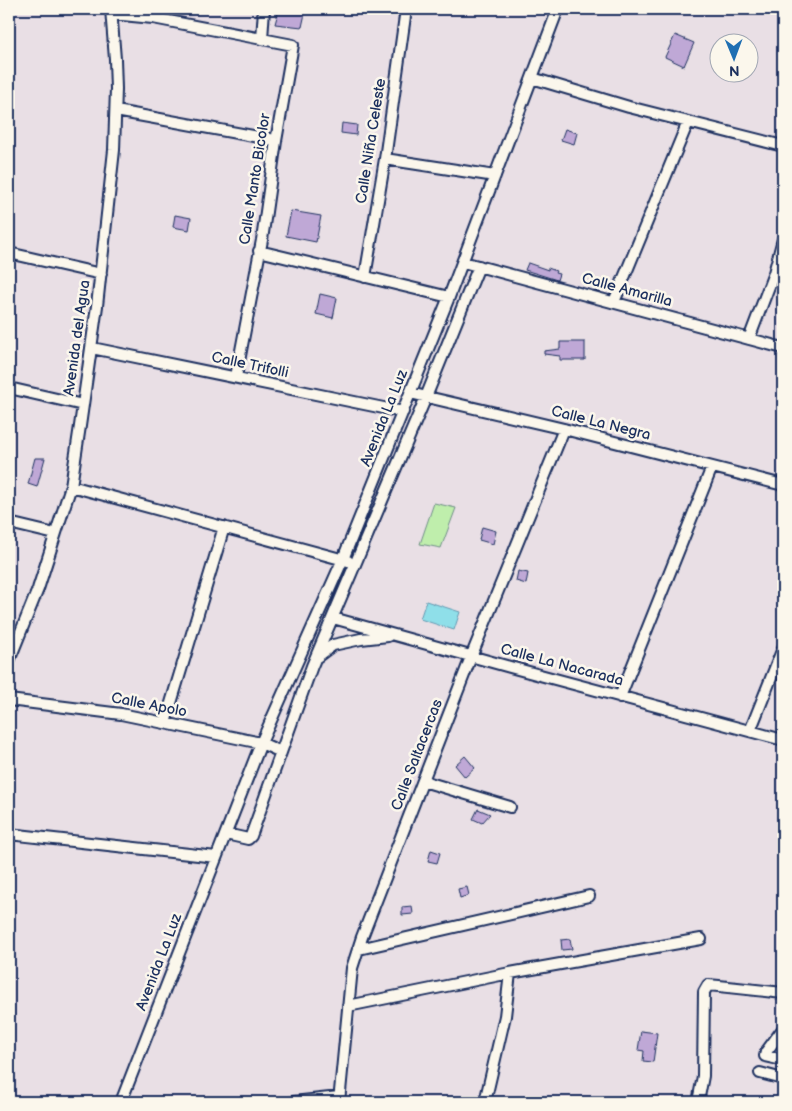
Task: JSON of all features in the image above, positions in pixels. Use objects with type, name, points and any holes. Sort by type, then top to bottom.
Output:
[{"type":"street","points":[[111,12],[262,39],[264,9]]},
{"type":"street","name":"Calle Niña Celeste","points":[[365,277],[385,159],[406,9]]},
{"type":"street","name":"Avenida La Luz","points":[[121,1102],[261,743],[343,559],[463,262],[558,9]]},
{"type":"street","name":"Avenida del Agua","points":[[9,661],[38,589],[71,486],[92,348],[114,150],[116,59],[111,12]]},
{"type":"street","name":"Calle Manto Bicolor","points":[[236,377],[262,240],[276,141],[293,45],[262,39]]},
{"type":"street","points":[[532,78],[629,107],[783,146]]},
{"type":"street","points":[[116,111],[270,138],[276,141]]},
{"type":"street","points":[[614,302],[688,122]]},
{"type":"street","points":[[385,159],[495,176]]},
{"type":"street","points":[[749,339],[774,273],[783,239]]},
{"type":"street","points":[[259,252],[449,296]]},
{"type":"street","points":[[9,253],[101,274]]},
{"type":"street","name":"Calle Amarilla","points":[[463,262],[783,348]]},
{"type":"street","name":"Avenida La Luz","points":[[226,834],[248,839],[251,836],[314,663],[479,266]]},
{"type":"street","name":"Calle Trifolli","points":[[92,348],[403,412]]},
{"type":"street","points":[[9,388],[83,405]]},
{"type":"street","name":"Calle La Negra","points":[[410,393],[564,429],[783,485]]},
{"type":"street","name":"Calle Saltacercas","points":[[339,1099],[352,968],[471,656],[564,429]]},
{"type":"street","points":[[620,697],[712,467]]},
{"type":"street","points":[[71,486],[356,563]]},
{"type":"street","points":[[9,523],[56,534]]},
{"type":"street","points":[[165,723],[224,527]]},
{"type":"street","name":"Calle La Nacarada","points":[[333,618],[783,740]]},
{"type":"street","points":[[291,677],[314,663],[333,645],[342,642],[394,635]]},
{"type":"street","points":[[750,731],[783,648]]},
{"type":"street","name":"Calle Apolo","points":[[9,700],[121,714],[261,743],[281,752]]},
{"type":"street","points":[[424,781],[510,807]]},
{"type":"street","points":[[9,834],[216,857]]},
{"type":"street","points":[[359,949],[589,896]]},
{"type":"street","points":[[348,1006],[510,973],[701,939]]},
{"type":"street","points":[[485,1102],[505,1016],[510,973]]},
{"type":"street","points":[[698,1102],[703,1076],[704,992],[708,985],[783,993]]},
{"type":"street","points":[[783,1029],[765,1056],[783,1060]]},
{"type":"street","points":[[760,1073],[783,1079]]},
{"type":"street","points":[[293,1102],[339,1099]]},
{"type":"green space","points":[[434,503],[456,508],[441,548],[420,544]]},
{"type":"water","points":[[426,601],[460,612],[454,630],[420,619]]},
{"type":"building","points":[[279,9],[306,9],[302,27],[275,24]]},
{"type":"building","points":[[675,35],[694,43],[684,66],[665,57]]},
{"type":"building","points":[[342,123],[357,125],[356,135],[341,133]]},
{"type":"building","points":[[565,129],[577,133],[574,144],[561,140]]},
{"type":"building","points":[[291,211],[321,216],[316,242],[286,236]]},
{"type":"building","points":[[175,215],[191,218],[189,230],[173,227]]},
{"type":"building","points":[[528,263],[556,271],[555,273],[559,274],[557,280],[525,270]]},
{"type":"building","points":[[320,294],[337,298],[333,318],[316,314]]},
{"type":"building","points":[[560,342],[585,342],[585,360],[560,360],[560,356],[544,354],[544,351],[560,349]]},
{"type":"building","points":[[35,458],[45,458],[37,487],[28,484]]},
{"type":"building","points":[[482,527],[496,531],[493,544],[479,540]]},
{"type":"building","points":[[518,571],[528,573],[526,584],[516,581]]},
{"type":"building","points":[[465,756],[475,768],[465,777],[455,765]]},
{"type":"building","points":[[478,809],[490,814],[482,823],[473,819]]},
{"type":"building","points":[[431,850],[440,853],[437,863],[428,861]]},
{"type":"building","points":[[467,887],[469,895],[460,898],[458,889]]},
{"type":"building","points":[[412,906],[413,914],[402,915],[402,907]]},
{"type":"building","points":[[570,939],[572,949],[562,950],[561,940]]},
{"type":"building","points":[[641,1031],[657,1033],[653,1062],[643,1061],[644,1051],[638,1050]]}]
